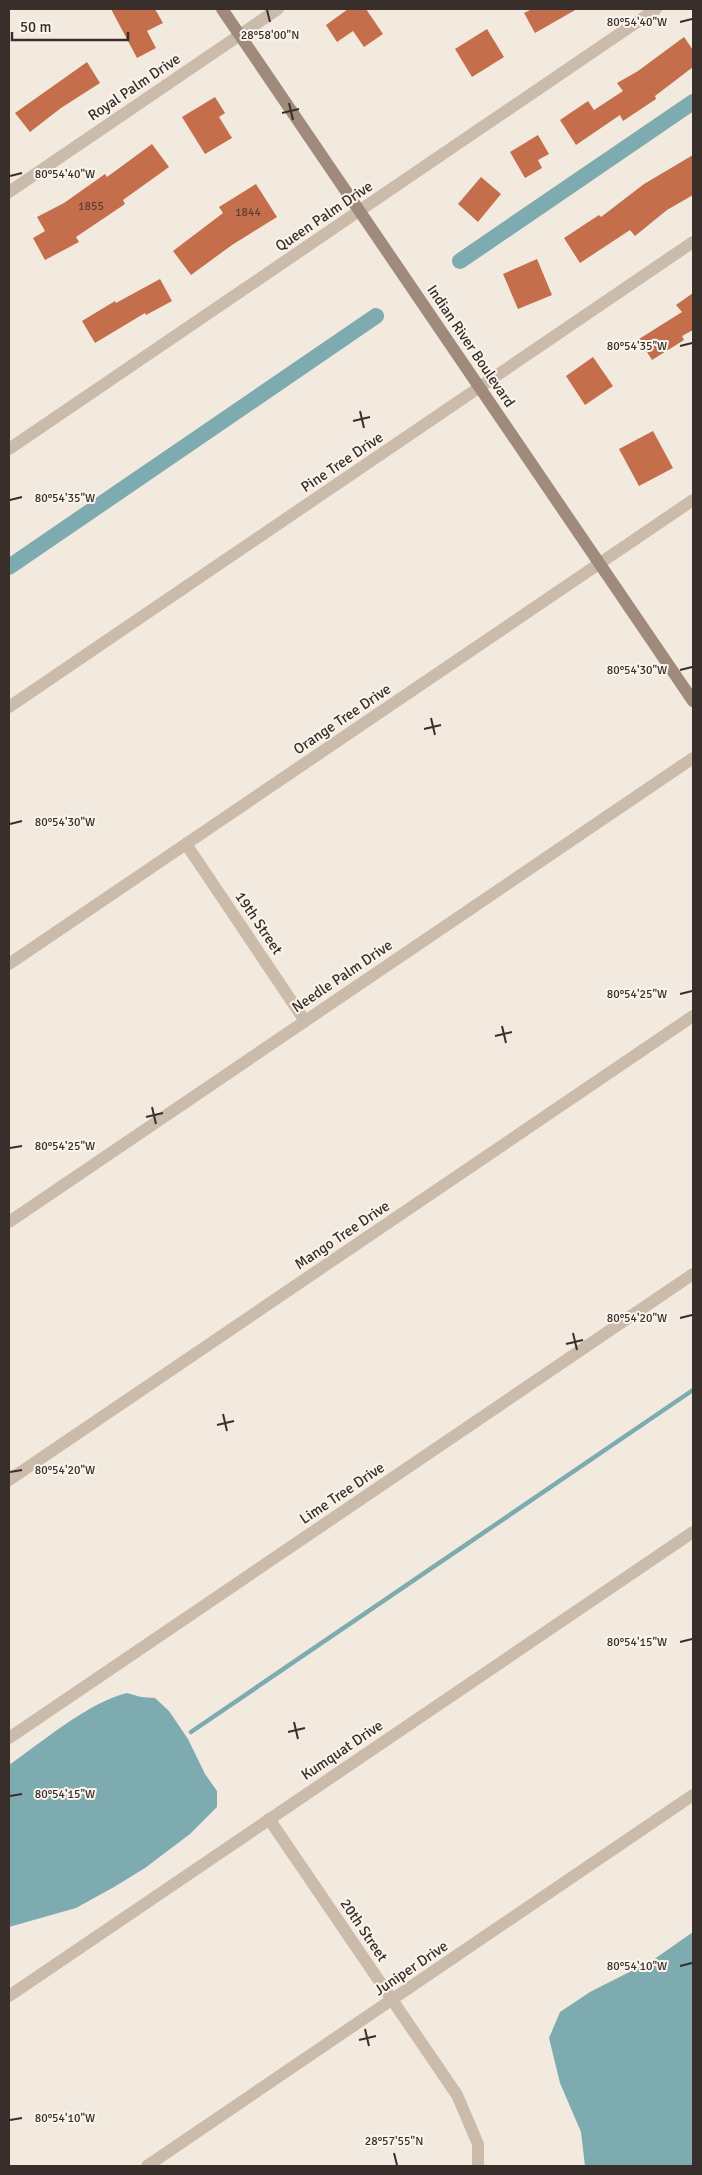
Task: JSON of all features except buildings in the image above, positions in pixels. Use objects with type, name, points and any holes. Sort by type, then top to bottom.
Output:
[{"type":"main road","name":"Indian River Boulevard","points":[[222,9],[693,701]]},
{"type":"street","name":"Royal Palm Drive","points":[[9,192],[278,9]]},
{"type":"street","name":"Queen Palm Drive","points":[[9,449],[656,9]]},
{"type":"street","name":"Pine Tree Drive","points":[[9,708],[693,242]]},
{"type":"street","name":"Orange Tree Drive","points":[[9,964],[693,500]]},
{"type":"street","name":"Needle Palm Drive","points":[[9,1222],[693,758]]},
{"type":"street","name":"19th Street","points":[[186,844],[305,1020]]},
{"type":"street","name":"Mango Tree Drive","points":[[9,1480],[693,1016]]},
{"type":"street","name":"Lime Tree Drive","points":[[9,1738],[693,1274]]},
{"type":"street","name":"Kumquat Drive","points":[[9,1996],[693,1532]]},
{"type":"street","name":"Juniper Drive","points":[[147,2166],[693,1795]]},
{"type":"street","name":"20th Street","points":[[270,1819],[457,2095],[478,2144],[478,2166]]},
{"type":"water","points":[[127,1693],[155,1698],[169,1711],[188,1739],[205,1774],[217,1791],[217,1807],[190,1834],[145,1868],[114,1887],[76,1908],[9,1927],[9,1765],[82,1714],[112,1698]]},
{"type":"water","points":[[693,1932],[693,2166],[585,2166],[581,2132],[560,2083],[549,2038],[560,2012],[590,1992],[653,1960]]},
{"type":"waterway","points":[[460,261],[693,102]]},
{"type":"waterway","points":[[9,567],[376,316]]},
{"type":"waterway","points":[[191,1732],[693,1390]]}]
